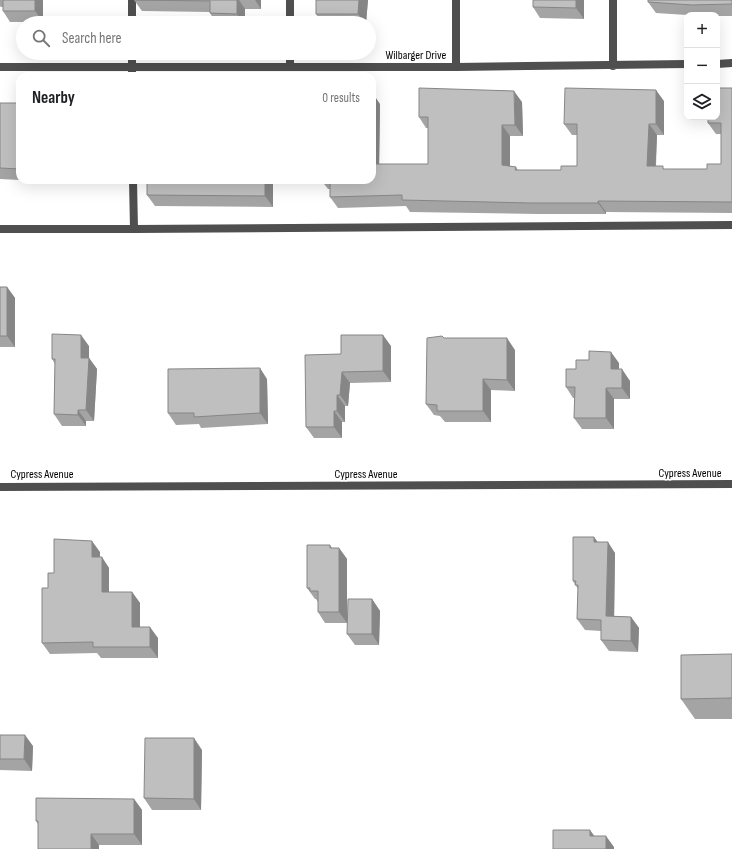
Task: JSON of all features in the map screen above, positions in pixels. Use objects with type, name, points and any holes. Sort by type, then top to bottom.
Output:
[{"type":"street","points":[[132,0],[132,16]]},
{"type":"street","points":[[290,0],[290,16]]},
{"type":"street","points":[[456,0],[456,67]]},
{"type":"street","points":[[613,66],[614,0]]},
{"type":"street","points":[[132,60],[132,72]]},
{"type":"street","points":[[290,60],[290,66]]},
{"type":"street","points":[[720,64],[732,63]]},
{"type":"street","name":"Wilbarger Drive","points":[[0,67],[456,67],[684,64]]},
{"type":"street","points":[[133,184],[134,229]]},
{"type":"street","points":[[0,229],[732,225]]},
{"type":"street","name":"Cypress Avenue","points":[[0,487],[732,484]]},
{"type":"building","points":[[3,0],[35,0],[35,11],[3,11]]},
{"type":"building","points":[[134,0],[237,0],[237,14],[210,13],[210,1]]},
{"type":"building","points":[[316,0],[359,0],[358,14],[316,14]]},
{"type":"building","points":[[533,0],[576,0],[576,8],[533,7]]},
{"type":"building","points":[[648,0],[732,0],[732,4],[692,5],[648,2]]},
{"type":"building","points":[[419,88],[514,91],[515,125],[502,125],[502,165],[516,167],[515,170],[561,170],[561,166],[577,166],[577,124],[564,124],[565,88],[656,90],[656,124],[649,124],[647,166],[663,166],[663,169],[707,169],[707,164],[721,164],[721,123],[708,123],[708,120],[720,120],[720,88],[732,88],[732,202],[598,201],[598,203],[531,203],[402,200],[402,195],[330,197],[330,184],[376,184],[376,164],[428,164],[428,117],[419,117]]},
{"type":"building","points":[[0,103],[16,103],[16,169],[0,168]]},
{"type":"building","points":[[147,184],[265,184],[265,196],[147,195]]},
{"type":"building","points":[[0,287],[7,287],[7,336],[0,336]]},
{"type":"building","points":[[52,334],[81,335],[81,358],[89,358],[86,410],[78,410],[78,415],[54,414],[55,359],[52,359]]},
{"type":"building","points":[[341,335],[383,335],[383,371],[342,372],[340,395],[337,395],[337,411],[334,411],[334,427],[306,427],[305,355],[341,354]]},
{"type":"building","points":[[442,336],[444,338],[507,338],[507,380],[483,379],[483,411],[437,411],[437,405],[426,404],[427,338]]},
{"type":"building","points":[[589,351],[611,352],[611,369],[622,369],[622,388],[606,388],[606,418],[574,418],[575,387],[566,387],[566,369],[576,369],[576,360],[589,360]]},
{"type":"building","points":[[260,368],[260,413],[194,417],[194,413],[168,413],[168,369]]},
{"type":"building","points":[[573,537],[594,537],[594,542],[608,542],[606,616],[631,617],[631,641],[601,640],[601,620],[577,619],[578,585],[575,585],[576,581],[573,581]]},
{"type":"building","points":[[54,539],[92,541],[92,557],[102,557],[102,592],[132,592],[132,627],[150,627],[150,647],[93,647],[93,642],[42,643],[42,588],[48,588],[48,573],[54,573]]},
{"type":"building","points":[[307,545],[330,545],[330,548],[339,548],[339,612],[318,612],[318,591],[310,591],[310,588],[307,588]]},
{"type":"building","points":[[348,599],[372,599],[372,634],[347,634]]},
{"type":"building","points":[[732,654],[732,698],[681,699],[681,655]]},
{"type":"building","points":[[0,735],[25,735],[24,759],[0,759]]},
{"type":"building","points":[[145,738],[194,738],[194,799],[144,798]]},
{"type":"building","points":[[36,798],[134,799],[134,834],[91,834],[91,849],[38,849]]},
{"type":"building","points":[[553,830],[590,830],[590,836],[606,836],[606,849],[553,849]]}]
